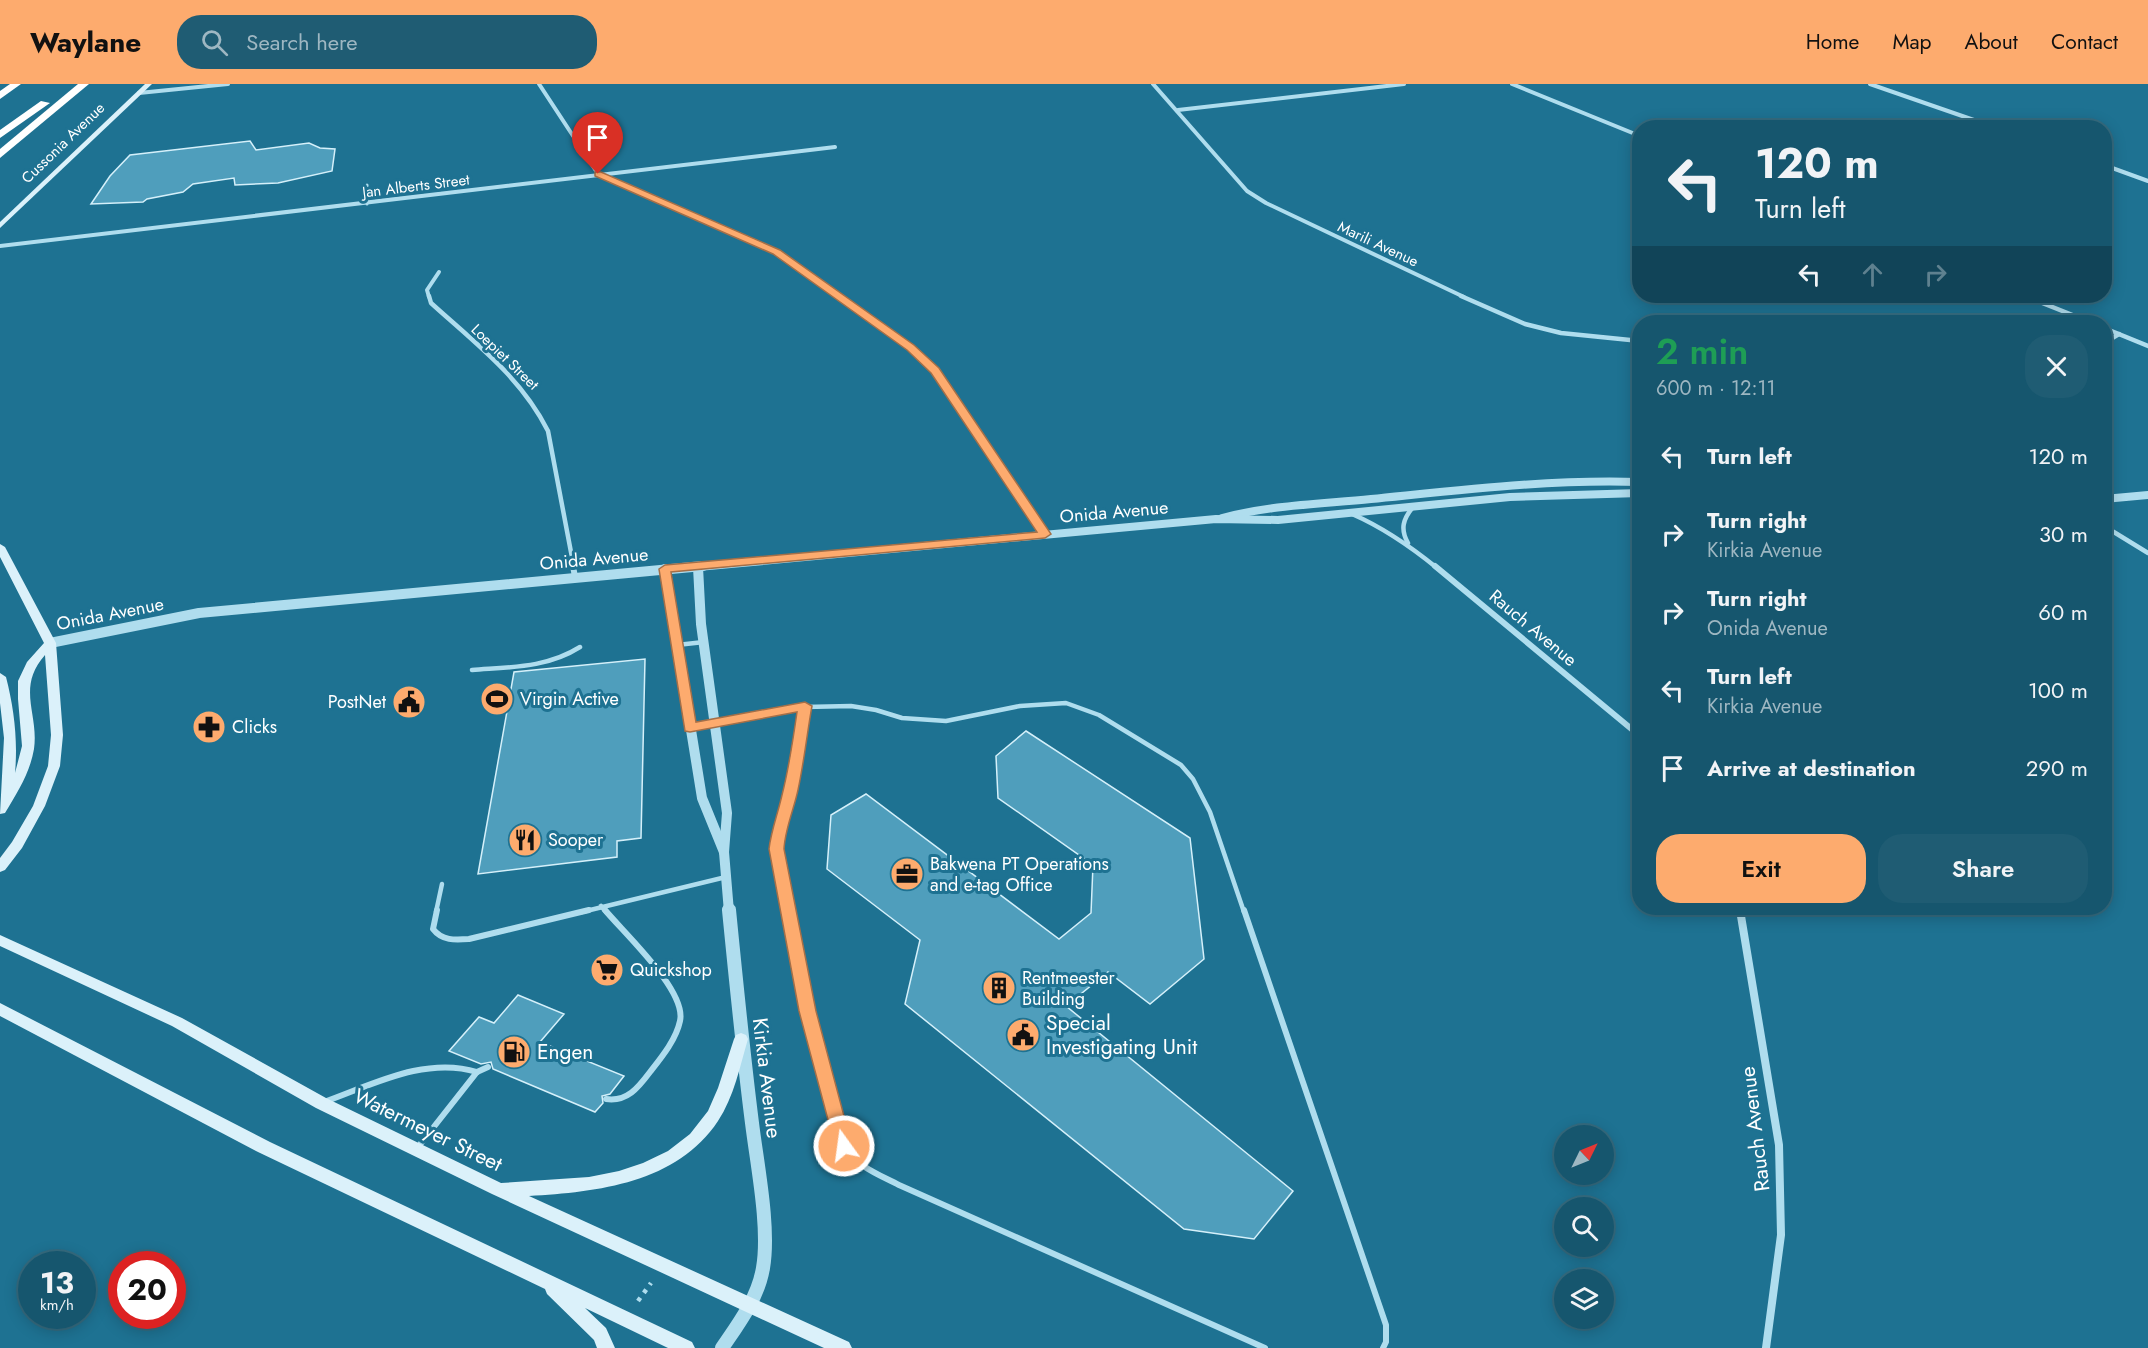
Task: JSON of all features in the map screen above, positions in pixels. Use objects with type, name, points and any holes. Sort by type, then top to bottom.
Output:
[{"type":"highway","points":[[0,96],[16,84]]},
{"type":"highway","points":[[0,135],[42,106],[67,84]]},
{"type":"highway","points":[[0,155],[84,84]]},
{"type":"main road","name":"Cussonia Avenue","points":[[0,226],[149,84]]},
{"type":"main road","points":[[0,547],[50,643],[57,735],[54,766],[39,807],[16,846],[0,867]]},
{"type":"main road","points":[[1,807],[19,780],[28,746],[28,719],[24,695],[26,674],[50,643]]},
{"type":"main road","points":[[0,677],[9,714],[11,741],[1,807]]},
{"type":"main road","name":"Watermeyer Street","points":[[0,940],[177,1022],[321,1103],[498,1189],[843,1348]]},
{"type":"main road","points":[[0,1009],[264,1147],[686,1348]]},
{"type":"main road","points":[[498,1189],[549,1189],[589,1184],[654,1167],[672,1159],[696,1139],[713,1116],[741,1039]]},
{"type":"main road","points":[[542,1280],[600,1334],[606,1348]]},
{"type":"street","points":[[139,93],[228,84]]},
{"type":"street","points":[[539,84],[561,114],[592,167],[603,176],[777,252],[911,348],[935,371],[1045,534]]},
{"type":"street","name":"Marili Avenue","points":[[1153,84],[1247,191],[1266,204],[1525,324],[1561,333],[1632,340]]},
{"type":"street","points":[[1178,110],[1404,84]]},
{"type":"street","points":[[1512,84],[1632,133]]},
{"type":"street","points":[[1870,84],[1974,120]]},
{"type":"street","name":"Jan Alberts Street","points":[[0,246],[835,147]]},
{"type":"street","points":[[2112,168],[2148,181]]},
{"type":"street","name":"Loepiet Street","points":[[439,272],[427,290],[430,303],[524,391],[548,431],[575,577]]},
{"type":"street","points":[[2042,303],[2072,315]]},
{"type":"street","points":[[2112,331],[2148,346]]},
{"type":"street","points":[[2112,338],[2119,334]]},
{"type":"street","name":"Onida Avenue","points":[[1216,519],[1277,507],[1427,493],[1551,483],[1632,482]]},
{"type":"street","name":"Onida Avenue","points":[[50,643],[200,613],[575,577],[1216,519],[1246,521],[1562,493],[1632,494]]},
{"type":"street","points":[[2112,498],[2148,495]]},
{"type":"street","points":[[1408,544],[1403,536],[1402,525],[1404,518],[1415,505]]},
{"type":"street","name":"Rauch Avenue","points":[[1346,512],[1373,523],[1408,544],[1632,729]]},
{"type":"street","points":[[2112,531],[2148,553]]},
{"type":"street","name":"Kirkia Avenue","points":[[698,567],[704,642],[727,813],[724,852],[741,1039],[762,1204],[763,1268],[750,1306],[723,1348]]},
{"type":"street","name":"Kirkia Avenue","points":[[665,569],[702,798],[724,852]]},
{"type":"street","name":"Rauch Avenue","points":[[1741,915],[1779,1145],[1781,1179],[1781,1235],[1766,1348]]},
{"type":"lane","points":[[367,185],[367,204]]},
{"type":"lane","points":[[676,645],[704,642]]},
{"type":"lane","points":[[471,670],[549,662],[563,658],[580,646]]},
{"type":"lane","points":[[690,727],[805,706],[857,707],[902,718],[946,721],[1020,706],[1066,703],[1099,715],[1181,765],[1192,779],[1210,812],[1386,1325],[1386,1342],[1383,1348]]},
{"type":"lane","points":[[805,706],[795,772],[778,836],[777,849],[807,1011],[844,1146],[850,1156],[861,1166],[899,1185],[1265,1348]]},
{"type":"lane","points":[[442,884],[433,929],[441,938],[455,940],[469,939],[726,877]]},
{"type":"lane","points":[[601,906],[671,986],[678,999],[681,1020],[671,1041],[632,1092],[615,1100],[606,1099]]},
{"type":"lane","points":[[321,1103],[383,1081],[435,1068],[455,1067],[477,1072]]},
{"type":"lane","points":[[416,1149],[477,1072],[488,1067]]},
{"type":"building","points":[[250,141],[256,150],[309,143],[320,148],[335,149],[332,171],[278,183],[235,185],[234,178],[193,184],[183,192],[147,199],[143,202],[91,204],[110,176],[130,155]]},
{"type":"building","points":[[645,659],[641,838],[617,841],[617,857],[478,874],[514,672]]},
{"type":"building","name":"Rentmeester Building","points":[[1026,731],[1190,838],[1204,959],[1150,1004],[1108,972],[1066,1006],[1293,1191],[1254,1239],[1184,1229],[905,1004],[920,940],[827,869],[831,815],[866,794],[1059,939],[1091,913],[1093,865],[998,798],[996,756]]},
{"type":"building","points":[[518,995],[564,1014],[540,1042],[624,1076],[610,1094],[602,1096],[603,1103],[595,1112],[493,1069],[491,1062],[481,1064],[449,1051],[479,1017],[494,1023]]},
{"type":"place","name":"Virgin Active","points":[[497,699]]},
{"type":"place","name":"PostNet","points":[[409,702]]},
{"type":"place","name":"Clicks","points":[[209,727]]},
{"type":"place","name":"Sooper","points":[[525,840]]},
{"type":"place","name":"Bakwena PT Operations and e-tag Office","points":[[907,874]]},
{"type":"place","name":"Quickshop","points":[[607,970]]},
{"type":"place","name":"Rentmeester Building","points":[[999,988]]},
{"type":"place","name":"Special Investigating Unit","points":[[1023,1035]]},
{"type":"place","name":"Engen","points":[[514,1052]]},
{"type":"route","points":[[598,174],[777,252],[911,348],[935,371],[949,390],[1045,534],[665,569],[690,727],[805,706],[795,772],[778,836],[777,849],[807,1011],[844,1146]]}]
